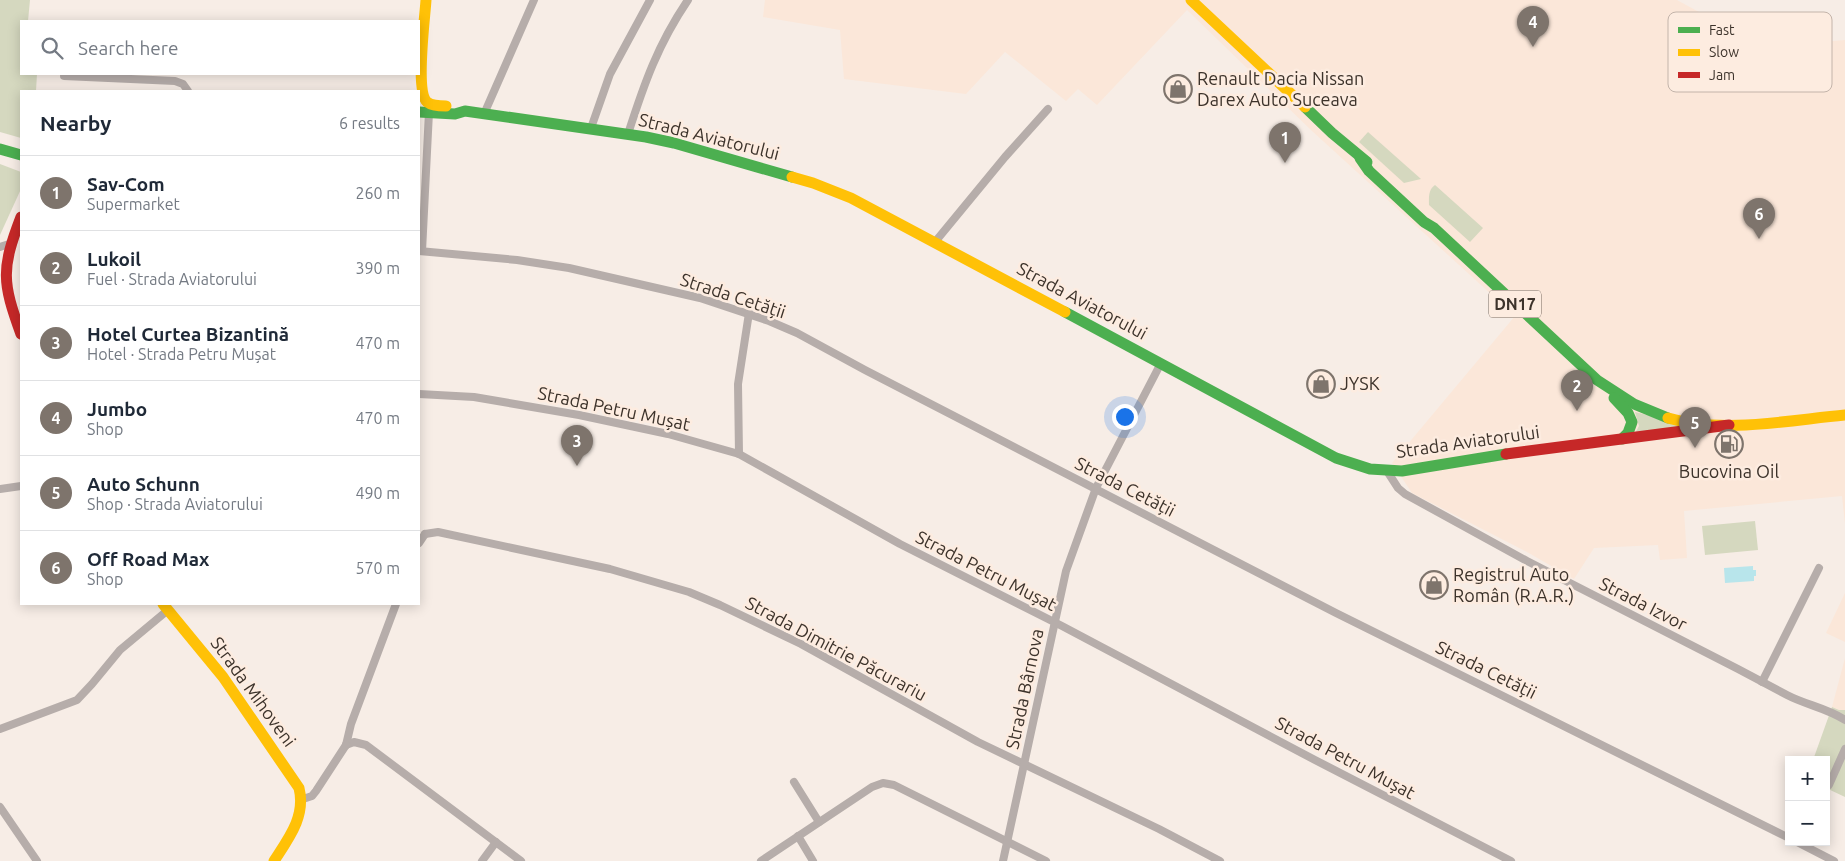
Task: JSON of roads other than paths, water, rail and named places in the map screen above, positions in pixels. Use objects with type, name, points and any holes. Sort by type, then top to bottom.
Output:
[{"type":"main road","points":[[419,89],[426,0]]},
{"type":"main road","name":"DN17","points":[[1191,0],[1360,158],[1369,171],[1424,222],[1434,228],[1596,380],[1638,406],[1658,415],[1691,422],[1729,425],[1845,415]]},
{"type":"main road","points":[[420,91],[430,104],[457,108],[465,112]]},
{"type":"main road","name":"Strada Aviatorului","points":[[424,112],[484,114],[591,128],[674,142],[813,182],[851,198],[1161,362],[1336,458],[1353,464],[1387,471],[1430,468],[1521,452],[1729,425]]},
{"type":"main road","points":[[0,149],[20,154]]},
{"type":"main road","points":[[20,219],[4,245],[2,284],[20,331]]},
{"type":"main road","points":[[1596,380],[1624,408],[1631,418],[1632,426],[1630,431],[1622,439]]},
{"type":"main road","name":"Strada Mihoveni","points":[[166,607],[206,654],[244,705],[293,777],[303,800]]},
{"type":"main road","points":[[274,861],[297,822],[303,800]]},
{"type":"street","points":[[484,114],[534,0]]},
{"type":"street","points":[[591,128],[610,74],[650,0]]},
{"type":"street","points":[[628,134],[652,62],[662,41],[688,0]]},
{"type":"street","points":[[64,76],[175,81],[183,84],[187,90]]},
{"type":"street","points":[[935,242],[1005,157],[1048,109]]},
{"type":"street","points":[[420,251],[424,112]]},
{"type":"street","name":"Strada Cetății","points":[[420,251],[517,260],[569,268],[700,298],[749,313],[797,333],[1336,613],[1785,836]]},
{"type":"street","points":[[739,454],[738,384],[749,313]]},
{"type":"street","name":"Strada Bârnova","points":[[1003,861],[1066,571],[1096,488],[1161,362]]},
{"type":"street","name":"Strada Petru Mușat","points":[[420,394],[474,397],[579,415],[668,434],[739,454],[900,544],[1054,622],[1510,861]]},
{"type":"street","name":"Strada Izvor","points":[[1387,471],[1398,488],[1412,499],[1536,566],[1762,682],[1798,700],[1824,708],[1845,720]]},
{"type":"street","points":[[0,489],[20,486]]},
{"type":"street","name":"Strada Dimitrie Păcurariu","points":[[420,540],[423,530],[438,532],[576,561],[689,592],[801,644],[978,742],[1220,861]]},
{"type":"street","points":[[1762,682],[1819,568]]},
{"type":"street","points":[[303,800],[312,796],[316,791],[346,745],[351,724],[396,605]]},
{"type":"street","name":"Strada Mihoveni","points":[[0,729],[77,700],[120,650],[166,607]]},
{"type":"street","points":[[346,745],[354,742],[366,745],[521,861]]},
{"type":"street","points":[[1830,781],[1845,748]]},
{"type":"street","points":[[794,782],[819,822]]},
{"type":"street","points":[[761,861],[872,787],[888,783],[1046,861]]},
{"type":"street","points":[[0,807],[37,861]]},
{"type":"street","points":[[798,836],[813,861]]},
{"type":"street","points":[[482,861],[496,842]]},
{"type":"street","points":[[1805,846],[1834,861]]},
{"type":"water","points":[[1753,566],[1753,570],[1756,570],[1754,581],[1725,583],[1724,568]]},
{"type":"place","name":"Jumbo","points":[[1533,47]]},
{"type":"place","name":"Renault Dacia Nissan Darex Auto Suceava","points":[[1178,89]]},
{"type":"place","name":"Sav-Com","points":[[1285,163]]},
{"type":"place","name":"Off Road Max","points":[[1759,239]]},
{"type":"place","name":"JYSK","points":[[1321,384]]},
{"type":"place","name":"Lukoil","points":[[1577,411]]},
{"type":"place","name":"Bucovina Oil","points":[[1729,444]]},
{"type":"place","name":"Auto Schunn","points":[[1695,448]]},
{"type":"place","name":"Hotel Curtea Bizantină","points":[[577,466]]},
{"type":"place","name":"Registrul Auto Român (R.A.R.)","points":[[1434,585]]}]
